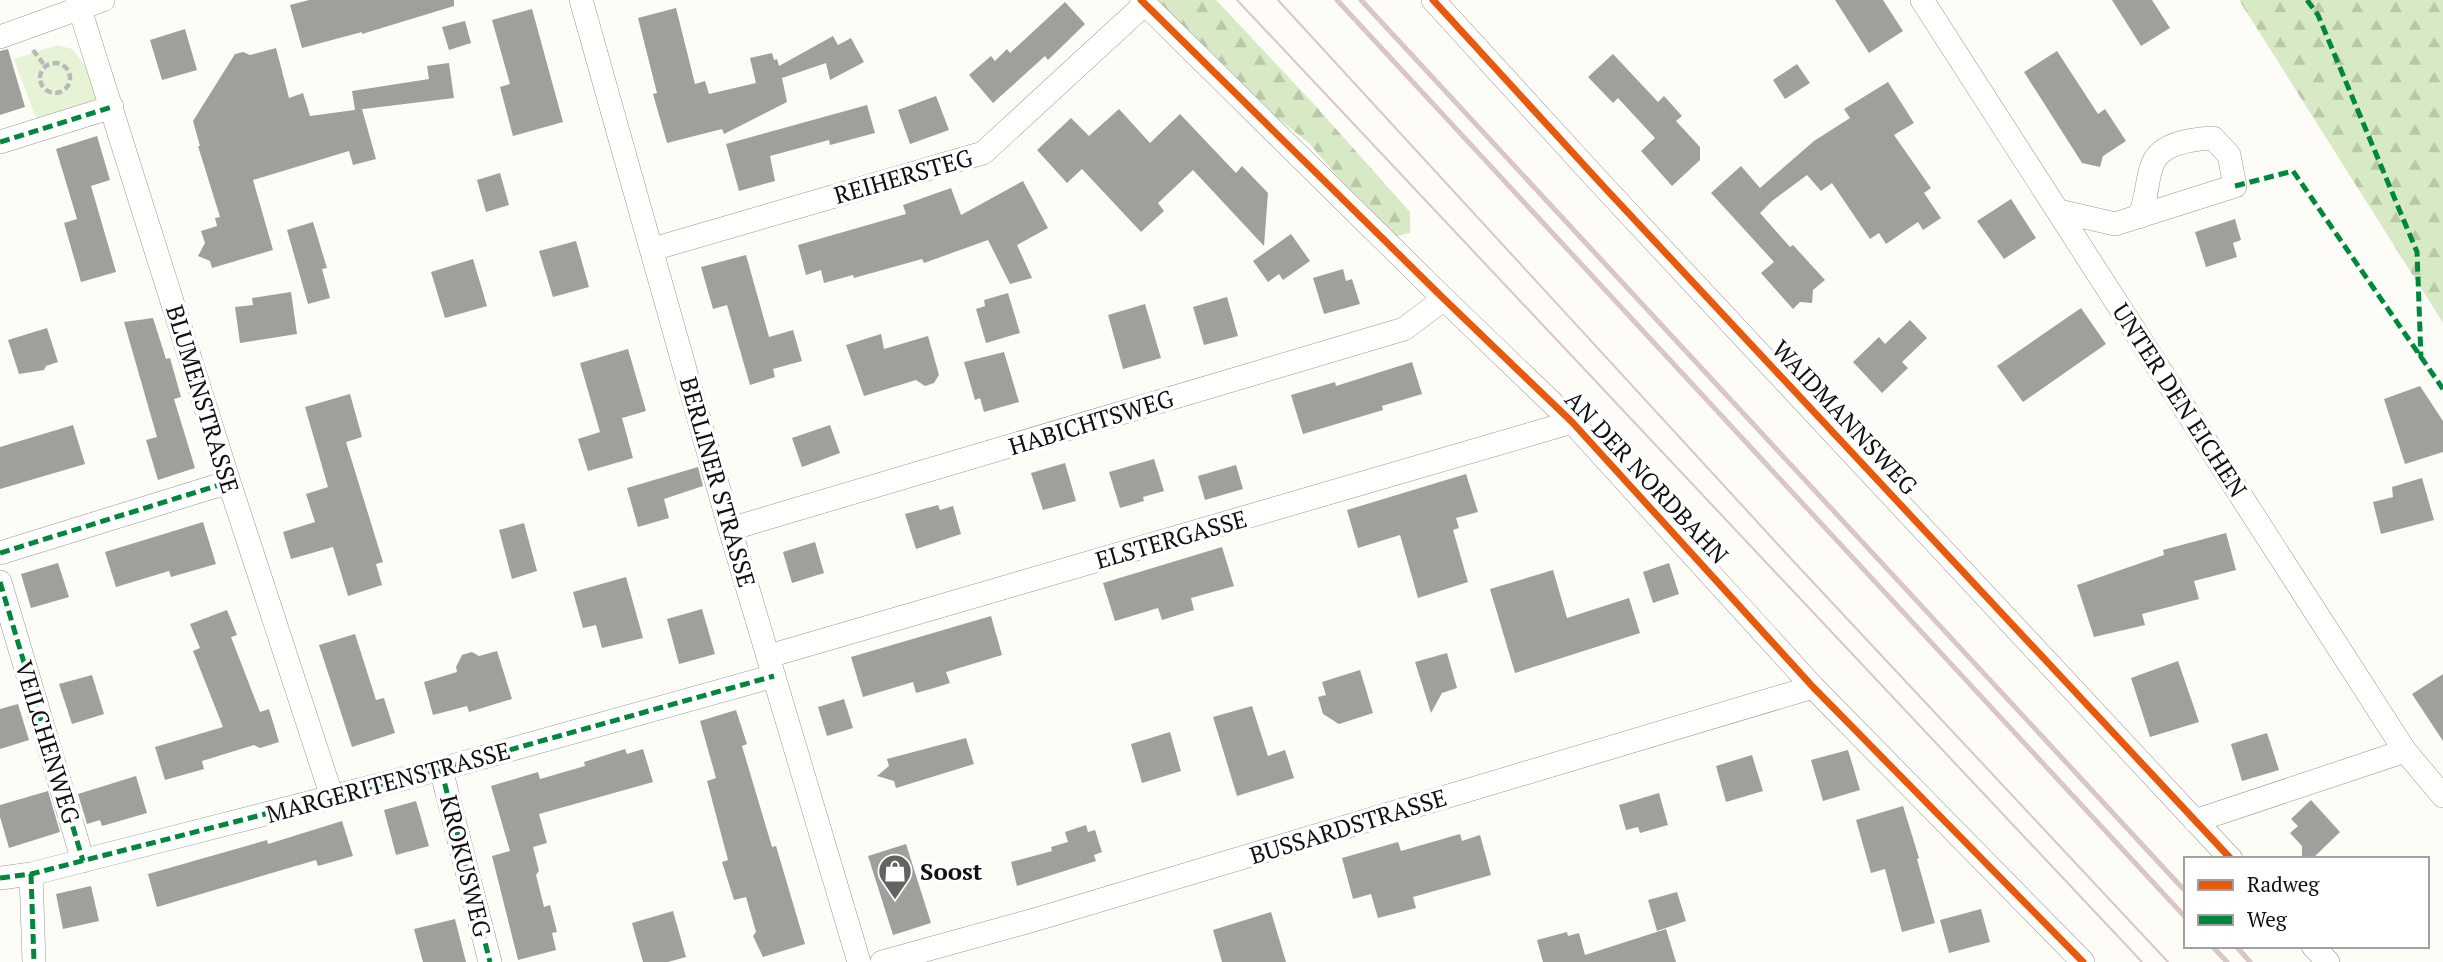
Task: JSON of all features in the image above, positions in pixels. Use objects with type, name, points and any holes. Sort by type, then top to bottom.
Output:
[{"type":"street","points":[[0,37],[79,5],[103,0]]},
{"type":"street","name":"BERLINER STRASSE","points":[[581,0],[730,529],[859,962]]},
{"type":"street","name":"WAIDMANNSWEG","points":[[1433,0],[2229,857]]},
{"type":"street","name":"UNTER DEN EICHEN","points":[[1922,0],[2404,751],[2443,796]]},
{"type":"street","name":"REIHERSTEG","points":[[653,249],[983,152],[1143,2]]},
{"type":"street","name":"AN DER NORDBAHN","points":[[1143,2],[1572,422],[1813,687],[2083,962]]},
{"type":"street","name":"BLUMENSTRASSE","points":[[79,5],[229,482],[332,797]]},
{"type":"street","points":[[0,142],[112,107]]},
{"type":"street","points":[[2059,211],[2115,224],[2138,217]]},
{"type":"street","name":"HABICHTSWEG","points":[[730,529],[1404,329],[1444,299]]},
{"type":"street","name":"ELSTERGASSE","points":[[772,666],[1572,422]]},
{"type":"street","points":[[0,553],[229,482]]},
{"type":"street","name":"VEILCHENWEG","points":[[0,582],[83,861]]},
{"type":"street","name":"MARGERITENSTRASSE","points":[[0,877],[31,874],[441,769],[772,666]]},
{"type":"street","name":"BUSSARDSTRASSE","points":[[882,962],[1047,916],[1813,687]]},
{"type":"street","points":[[2195,821],[2404,751]]},
{"type":"street","name":"KROKUSWEG","points":[[441,769],[490,962]]},
{"type":"street","points":[[31,874],[34,962]]},
{"type":"street","points":[[2315,948],[2328,962]]},
{"type":"path","points":[[53,63],[60,63],[69,70],[70,82],[60,93],[50,93],[42,86],[40,76],[46,66],[53,63]]},
{"type":"green space","points":[[1158,0],[1216,0],[1410,212],[1410,233],[1390,238],[1308,142],[1271,113],[1166,11]]},
{"type":"green space","points":[[2239,0],[2443,0],[2443,323]]},
{"type":"green space","points":[[57,45],[72,49],[86,67],[100,100],[36,119],[14,59]]},
{"type":"building","points":[[309,0],[454,0],[454,6],[362,34],[302,48],[290,5]]},
{"type":"building","points":[[1835,0],[1883,0],[1903,31],[1869,53]]},
{"type":"building","points":[[2112,0],[2152,0],[2170,28],[2141,46]]},
{"type":"building","points":[[1065,2],[1085,24],[1048,60],[1045,56],[993,103],[969,75],[991,56],[995,61],[1007,49],[1010,53]]},
{"type":"building","points":[[676,8],[695,84],[705,81],[709,94],[756,83],[750,58],[772,53],[779,66],[833,36],[838,45],[851,38],[864,62],[830,80],[826,63],[782,78],[787,102],[724,134],[722,129],[667,143],[653,94],[657,93],[638,18]]},
{"type":"building","points":[[532,9],[563,122],[513,136],[500,87],[510,84],[492,20]]},
{"type":"building","points":[[465,21],[471,43],[449,50],[442,27]]},
{"type":"building","points":[[185,29],[197,70],[162,80],[150,40]]},
{"type":"building","points":[[276,48],[289,98],[303,93],[310,116],[362,109],[376,159],[353,165],[349,151],[253,180],[273,250],[212,268],[210,261],[198,256],[205,243],[201,231],[217,226],[215,218],[220,217],[193,121],[235,54],[243,52],[250,55]]},
{"type":"building","points":[[8,49],[25,107],[0,115],[0,51]]},
{"type":"building","points":[[2057,51],[2098,114],[2105,109],[2126,141],[2103,156],[2100,167],[2082,163],[2024,72]]},
{"type":"building","points":[[1613,54],[1658,102],[1664,96],[1682,116],[1676,121],[1700,147],[1700,160],[1672,186],[1641,151],[1655,138],[1618,98],[1613,103],[1588,77]]},
{"type":"building","points":[[449,63],[454,98],[355,110],[352,91],[429,79],[427,66]]},
{"type":"building","points":[[1797,64],[1810,83],[1785,99],[1773,80]]},
{"type":"building","points":[[1888,82],[1914,123],[1894,135],[1931,188],[1924,193],[1941,218],[1923,230],[1918,222],[1886,244],[1879,233],[1870,239],[1832,183],[1821,191],[1807,175],[1760,213],[1790,247],[1793,245],[1825,280],[1813,290],[1812,303],[1800,302],[1793,309],[1761,273],[1774,262],[1711,193],[1741,166],[1760,188],[1814,141],[1850,118],[1844,109]]},
{"type":"building","points":[[936,96],[949,130],[910,144],[898,110]]},
{"type":"building","points":[[867,105],[875,133],[830,145],[829,140],[770,156],[775,181],[739,191],[726,144]]},
{"type":"building","points":[[1119,109],[1150,143],[1180,114],[1236,173],[1242,166],[1268,193],[1264,246],[1193,170],[1158,203],[1164,211],[1141,232],[1082,169],[1067,183],[1037,150],[1071,118],[1089,136]]},
{"type":"building","points":[[97,136],[110,180],[91,186],[116,272],[81,282],[64,223],[77,219],[56,149]]},
{"type":"building","points":[[500,173],[509,205],[486,212],[477,180]]},
{"type":"building","points":[[1023,181],[1048,228],[1017,245],[1032,278],[1010,284],[988,240],[924,263],[922,259],[854,278],[853,275],[824,283],[821,270],[806,275],[798,245],[906,214],[903,205],[951,188],[961,215]]},
{"type":"building","points":[[2011,199],[2036,238],[2004,259],[1977,221]]},
{"type":"building","points":[[2235,219],[2241,240],[2233,243],[2237,257],[2206,267],[2195,232]]},
{"type":"building","points":[[313,222],[327,268],[322,269],[330,298],[308,304],[287,230]]},
{"type":"building","points":[[1291,234],[1310,261],[1283,280],[1279,274],[1268,282],[1253,261]]},
{"type":"building","points":[[576,241],[589,287],[553,297],[539,251]]},
{"type":"building","points":[[746,255],[769,337],[793,330],[802,361],[773,369],[775,377],[750,385],[727,305],[713,309],[701,267]]},
{"type":"building","points":[[473,259],[487,306],[445,318],[431,272]]},
{"type":"building","points":[[1343,269],[1346,281],[1352,279],[1360,304],[1324,314],[1313,278]]},
{"type":"building","points":[[291,292],[297,334],[240,343],[235,307],[253,305],[252,298]]},
{"type":"building","points":[[1008,293],[1020,333],[986,343],[976,309],[985,306],[984,300]]},
{"type":"building","points":[[1227,297],[1238,336],[1204,345],[1193,307]]},
{"type":"building","points":[[1145,304],[1161,358],[1123,369],[1108,315]]},
{"type":"building","points":[[2081,308],[2106,344],[2023,402],[1997,366]]},
{"type":"building","points":[[153,318],[166,359],[170,358],[181,397],[174,399],[195,468],[158,480],[146,440],[157,437],[124,322]]},
{"type":"building","points":[[1910,320],[1927,338],[1902,362],[1908,368],[1882,393],[1853,362],[1879,337],[1885,344]]},
{"type":"building","points":[[47,328],[58,362],[46,366],[44,370],[19,374],[8,340]]},
{"type":"building","points":[[881,334],[884,349],[928,336],[939,375],[934,383],[925,386],[916,380],[864,396],[846,345]]},
{"type":"building","points":[[628,349],[646,411],[622,418],[633,458],[588,471],[578,439],[600,432],[580,363]]},
{"type":"building","points":[[1004,352],[1019,402],[984,412],[980,398],[975,400],[964,362]]},
{"type":"building","points":[[1412,362],[1422,394],[1382,406],[1383,410],[1303,434],[1291,395],[1335,382],[1336,386]]},
{"type":"building","points":[[2420,386],[2443,421],[2443,452],[2405,464],[2384,399]]},
{"type":"building","points":[[350,394],[362,437],[346,442],[383,562],[376,564],[382,585],[348,596],[333,547],[291,559],[283,532],[315,522],[306,494],[328,487],[305,407]]},
{"type":"building","points":[[73,425],[85,464],[0,489],[0,447]]},
{"type":"building","points":[[830,425],[840,453],[802,467],[792,438]]},
{"type":"building","points":[[1154,459],[1164,491],[1143,497],[1144,501],[1120,508],[1109,472]]},
{"type":"building","points":[[1065,463],[1076,501],[1043,510],[1031,473]]},
{"type":"building","points":[[1236,465],[1243,489],[1205,500],[1198,476]]},
{"type":"building","points":[[698,467],[703,486],[664,499],[669,518],[638,527],[627,488]]},
{"type":"building","points":[[1466,474],[1478,512],[1456,518],[1459,528],[1453,530],[1468,582],[1418,598],[1400,535],[1358,548],[1347,510]]},
{"type":"building","points":[[2422,478],[2434,520],[2381,534],[2373,502],[2393,497],[2392,487]]},
{"type":"building","points":[[938,505],[940,510],[953,506],[961,534],[916,549],[905,514]]},
{"type":"building","points":[[203,522],[216,564],[171,577],[169,571],[116,587],[105,552]]},
{"type":"building","points":[[524,523],[537,571],[512,579],[499,530]]},
{"type":"building","points":[[2226,533],[2236,570],[2194,581],[2199,599],[2142,614],[2145,625],[2094,637],[2077,585],[2164,555],[2163,550]]},
{"type":"building","points":[[815,542],[824,573],[792,583],[783,552]]},
{"type":"building","points":[[1222,547],[1234,586],[1191,598],[1194,610],[1162,620],[1158,608],[1115,621],[1103,583]]},
{"type":"building","points":[[58,563],[69,597],[31,608],[21,574]]},
{"type":"building","points":[[1669,563],[1679,594],[1653,603],[1643,572]]},
{"type":"building","points":[[1553,570],[1567,618],[1629,598],[1640,633],[1515,673],[1490,589]]},
{"type":"building","points":[[626,577],[643,638],[602,648],[596,625],[583,628],[573,592]]},
{"type":"building","points":[[702,609],[715,654],[679,664],[667,619]]},
{"type":"building","points":[[227,610],[237,635],[231,637],[260,712],[269,709],[279,742],[260,748],[254,745],[202,761],[204,769],[165,780],[155,747],[223,727],[193,651],[200,648],[190,624]]},
{"type":"building","points":[[991,616],[1002,655],[946,672],[950,683],[934,688],[916,693],[913,682],[863,697],[851,657]]},
{"type":"building","points":[[355,634],[376,700],[384,698],[395,733],[352,747],[319,645]]},
{"type":"building","points":[[497,651],[512,699],[469,712],[467,706],[433,715],[424,682],[457,672],[456,667],[462,655],[472,652],[479,656]]},
{"type":"building","points":[[1447,653],[1457,688],[1442,693],[1431,713],[1415,662]]},
{"type":"building","points":[[2178,661],[2199,722],[2150,737],[2131,678]]},
{"type":"building","points":[[1360,670],[1373,713],[1339,724],[1323,714],[1318,697],[1326,695],[1322,682]]},
{"type":"building","points":[[2443,674],[2443,741],[2412,694]]},
{"type":"building","points":[[92,675],[104,714],[72,724],[59,684]]},
{"type":"building","points":[[844,699],[853,728],[827,736],[818,707]]},
{"type":"building","points":[[18,704],[29,740],[0,749],[0,709]]},
{"type":"building","points":[[1252,706],[1268,756],[1285,750],[1294,778],[1237,796],[1213,717]]},
{"type":"building","points":[[736,710],[747,744],[742,746],[805,944],[763,957],[753,936],[756,932],[746,897],[734,900],[722,862],[728,860],[707,781],[716,778],[700,721]]},
{"type":"building","points":[[1170,732],[1181,771],[1142,783],[1131,744]]},
{"type":"building","points":[[2267,733],[2279,770],[2242,781],[2231,744]]},
{"type":"building","points":[[966,738],[974,764],[896,788],[894,781],[877,776],[889,766],[887,759]]},
{"type":"building","points":[[625,749],[627,754],[643,749],[653,782],[539,814],[547,843],[533,847],[539,871],[536,875],[544,907],[550,905],[557,932],[552,933],[556,950],[518,960],[492,856],[510,851],[491,786],[538,772],[540,779],[585,766],[584,762]]},
{"type":"building","points":[[1848,750],[1860,790],[1823,801],[1811,760]]},
{"type":"building","points":[[1752,755],[1763,791],[1726,802],[1716,766]]},
{"type":"building","points":[[136,776],[147,813],[102,826],[100,820],[87,824],[78,794]]},
{"type":"building","points":[[48,791],[60,832],[9,848],[0,817],[0,805]]},
{"type":"building","points":[[1659,793],[1668,825],[1640,833],[1638,827],[1626,830],[1619,805]]},
{"type":"building","points":[[2311,800],[2340,832],[2314,857],[2302,857],[2302,846],[2290,833],[2298,826],[2291,819]]},
{"type":"building","points":[[416,801],[429,846],[396,855],[384,810]]},
{"type":"building","points":[[1903,806],[1935,923],[1902,932],[1885,869],[1871,873],[1856,820]]},
{"type":"building","points":[[342,821],[353,856],[318,866],[316,860],[157,907],[148,874],[267,840],[268,844]]},
{"type":"building","points":[[1086,825],[1088,832],[1095,830],[1102,852],[1094,855],[1096,861],[1017,886],[1011,862],[1052,851],[1051,847],[1068,842],[1065,832]]},
{"type":"building","points":[[1460,834],[1462,841],[1480,835],[1491,875],[1413,897],[1416,908],[1378,918],[1371,894],[1353,899],[1342,858],[1398,842],[1401,851]]},
{"type":"building","points":[[906,844],[931,923],[893,935],[868,856]]},
{"type":"building","points":[[91,886],[99,921],[63,929],[56,894]]},
{"type":"building","points":[[1677,892],[1686,921],[1657,931],[1648,900]]},
{"type":"building","points":[[1981,909],[1990,942],[1949,953],[1940,920]]},
{"type":"building","points":[[673,911],[686,957],[668,962],[643,962],[632,923]]},
{"type":"building","points":[[1271,912],[1286,962],[1222,962],[1213,930]]},
{"type":"building","points":[[455,919],[466,962],[423,962],[414,929]]},
{"type":"building","points":[[1666,929],[1676,962],[1543,962],[1537,940],[1567,932],[1568,936],[1579,933],[1585,955]]},
{"type":"tram line","points":[[1237,0],[2142,962]]},
{"type":"tram line","points":[[1278,0],[1795,563],[2168,962]]},
{"type":"railway","points":[[1337,0],[2184,916]]},
{"type":"railway","points":[[1361,0],[2184,890]]},
{"type":"railway","points":[[2214,948],[2227,962]]},
{"type":"railway","points":[[2238,948],[2250,962]]},
{"type":"marked path","points":[[2307,0],[2318,15],[2417,252],[2421,358]]},
{"type":"marked path","points":[[0,142],[112,107]]},
{"type":"marked path","points":[[2235,186],[2293,171],[2443,389]]},
{"type":"marked path","points":[[0,553],[229,482]]},
{"type":"marked path","points":[[0,582],[83,861]]},
{"type":"marked path","points":[[0,878],[31,874],[441,769],[774,676]]},
{"type":"marked path","points":[[441,769],[490,962]]},
{"type":"marked path","points":[[31,874],[34,962]]},
{"type":"cycle path","points":[[1141,0],[1572,422],[1813,687],[2083,962]]},
{"type":"cycle path","points":[[1433,0],[2229,857]]},
{"type":"place","name":"Soost","points":[[895,901]]}]
